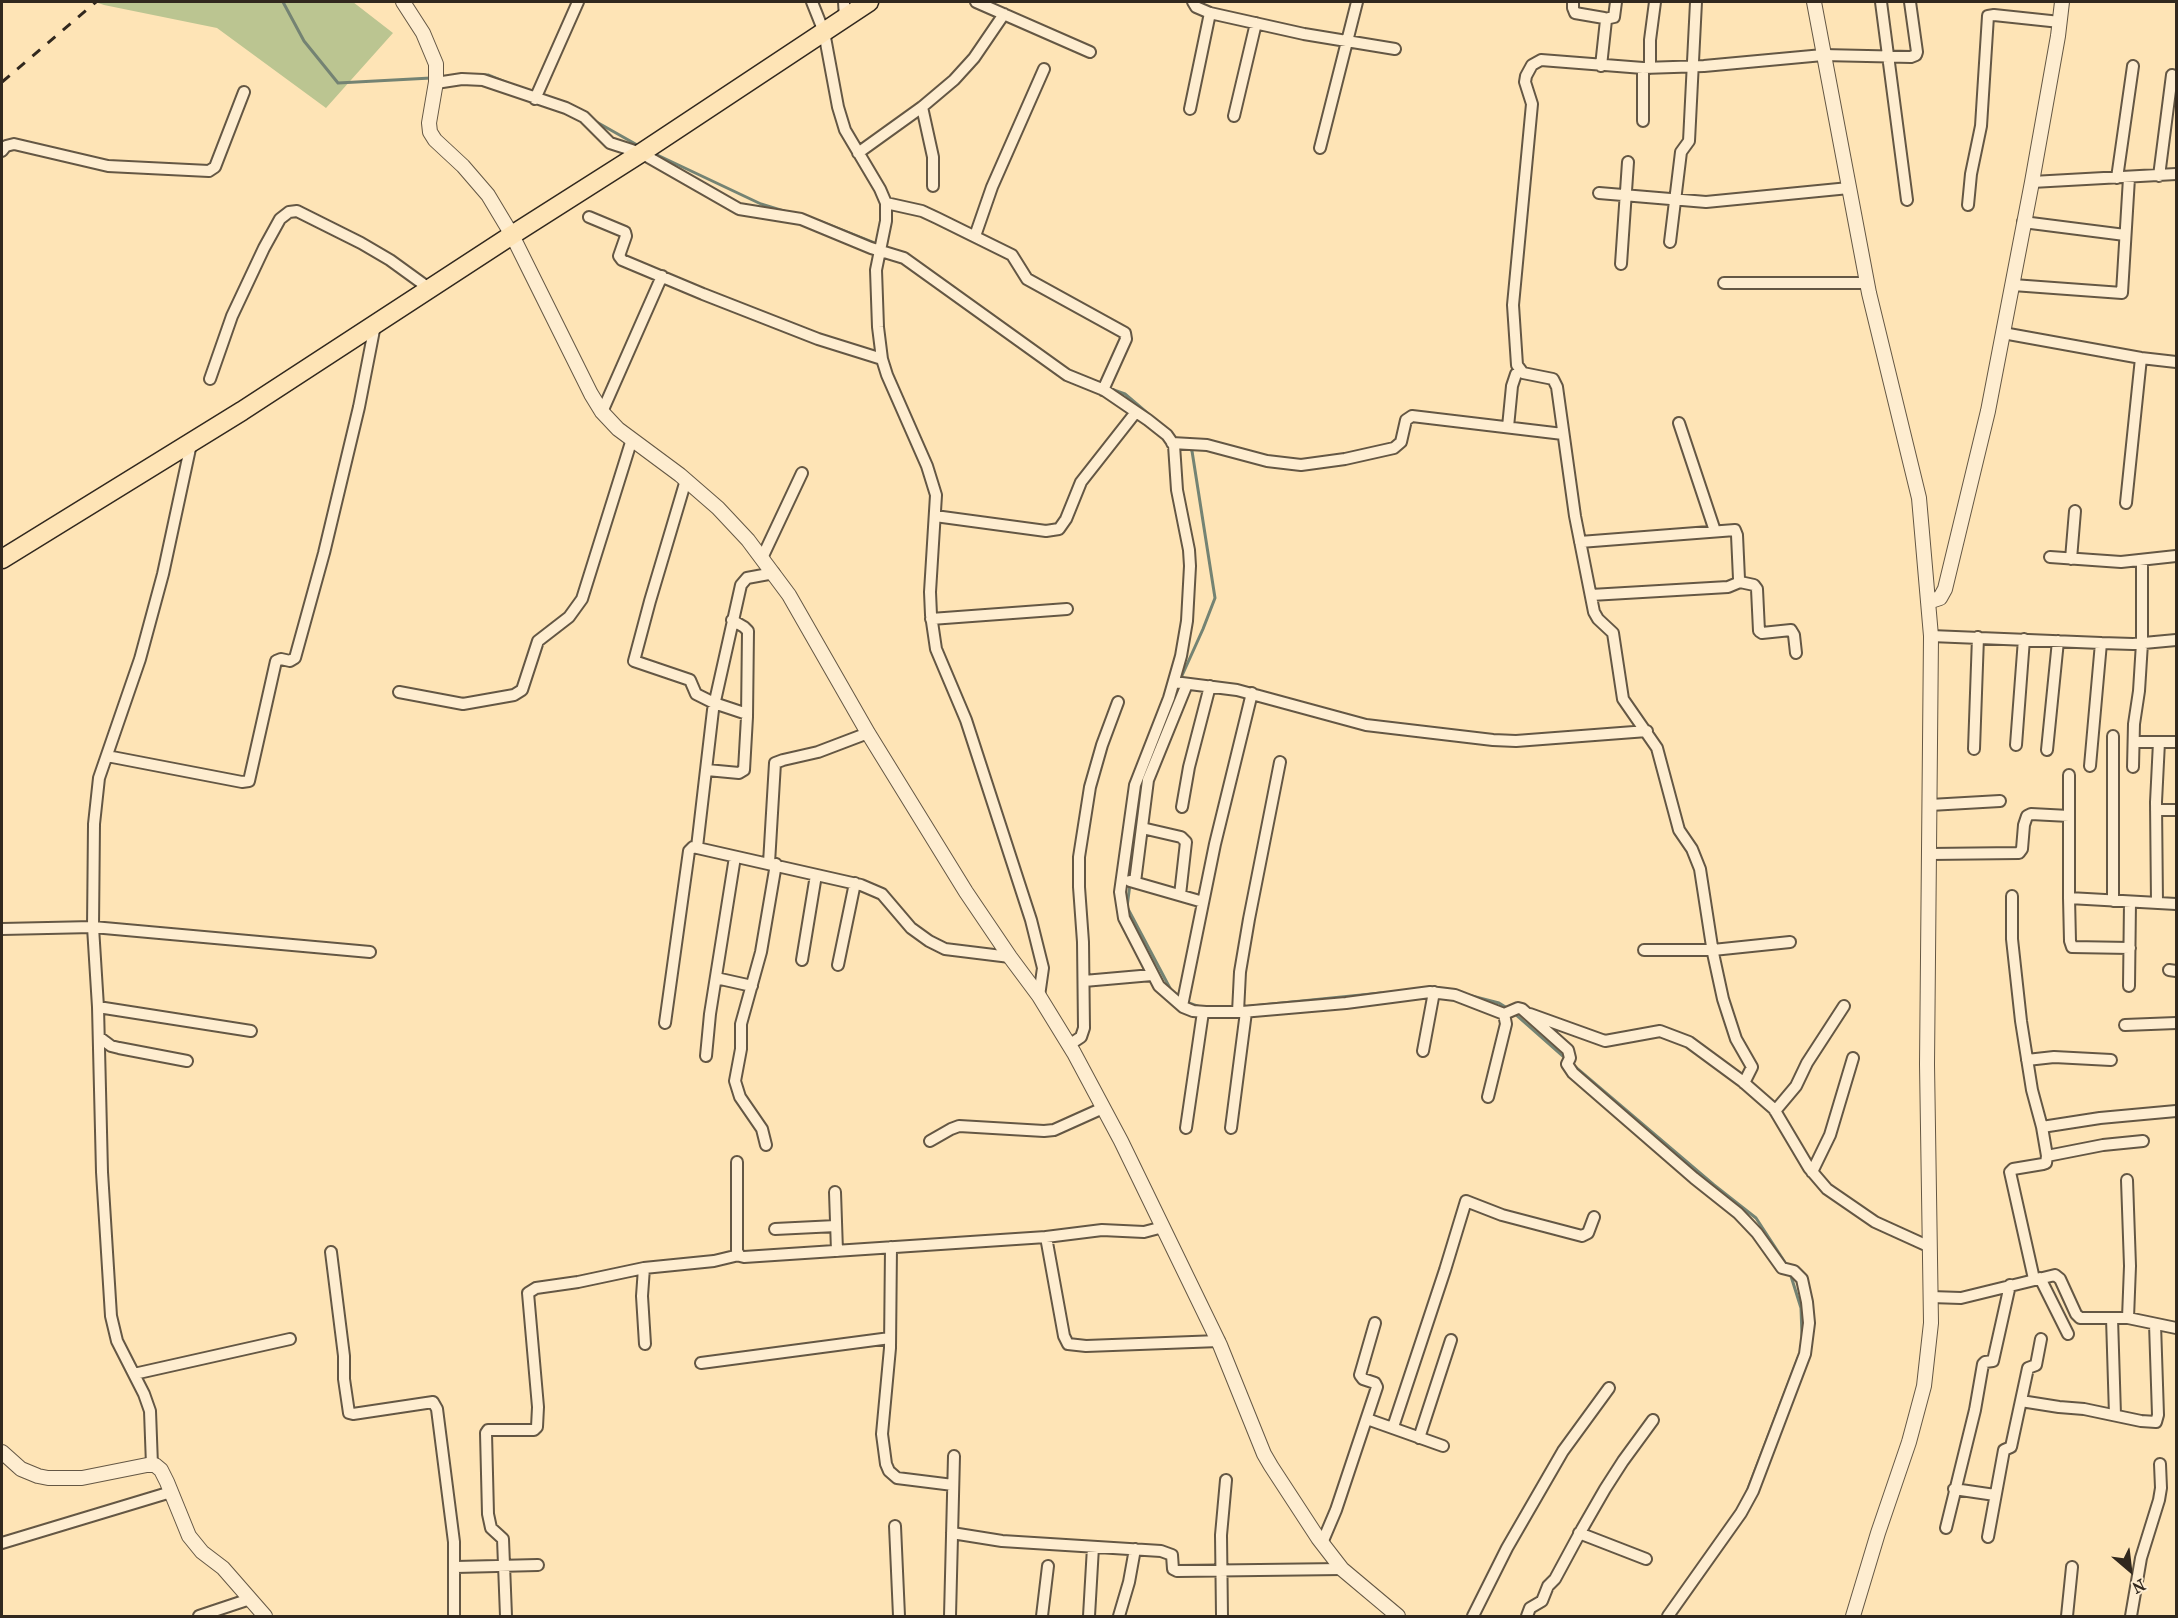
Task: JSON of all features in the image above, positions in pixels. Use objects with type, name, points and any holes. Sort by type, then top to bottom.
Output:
[{"type":"main road","points":[[2,559],[191,443],[646,150],[824,32],[844,10],[869,2]]},
{"type":"street","points":[[404,2],[423,33],[436,64],[430,132],[488,195],[512,235],[580,375],[602,412],[718,508],[774,573],[802,617],[868,733],[966,892],[1010,957],[1040,996],[1069,1045],[1163,1227],[1218,1341],[1264,1454],[1322,1543],[1342,1569],[1398,1617]]},
{"type":"street","points":[[536,95],[578,2]]},
{"type":"street","points":[[812,2],[824,32],[841,117],[847,134],[886,203],[886,221],[876,270],[878,327],[882,359],[887,375],[932,479],[936,495],[931,564],[931,619],[936,649],[966,720],[1031,920],[1043,968],[1040,996]]},
{"type":"street","points":[[976,2],[1090,52]]},
{"type":"street","points":[[1193,2],[1196,7],[1210,13],[1395,49]]},
{"type":"street","points":[[1320,148],[1357,2]]},
{"type":"street","points":[[1573,2],[1575,13],[1605,19],[1614,17],[1616,2]]},
{"type":"street","points":[[1643,121],[1655,2]]},
{"type":"street","points":[[1670,242],[1681,152],[1689,141],[1696,2]]},
{"type":"street","points":[[1814,2],[1868,283],[1919,498],[1931,636],[1928,1064],[1932,1323],[1924,1386],[1909,1442],[1853,1617]]},
{"type":"street","points":[[1881,2],[1907,200]]},
{"type":"street","points":[[1744,1083],[1752,1068],[1739,1047],[1731,1027],[1713,950],[1700,869],[1692,849],[1679,830],[1659,753],[1647,731],[1623,699],[1613,633],[1595,615],[1580,542],[1559,393],[1555,382],[1548,377],[1522,373],[1517,365],[1513,305],[1532,104],[1525,82],[1527,70],[1541,60],[1647,68],[1692,67],[1823,55],[1911,57],[1916,55],[1910,2]]},
{"type":"street","points":[[1928,602],[1940,598],[1947,584],[1988,411],[2032,182],[2062,2]]},
{"type":"street","points":[[1190,109],[1210,13]]},
{"type":"street","points":[[858,153],[922,107],[954,80],[974,58],[1004,14]]},
{"type":"street","points":[[1968,205],[1971,174],[1981,126],[1988,16],[2060,22]]},
{"type":"street","points":[[1601,66],[1605,19]]},
{"type":"street","points":[[1234,116],[1256,23]]},
{"type":"street","points":[[2117,178],[2133,66]]},
{"type":"street","points":[[975,236],[992,187],[1044,69]]},
{"type":"street","points":[[2159,176],[2172,75]]},
{"type":"street","points":[[436,83],[454,80],[483,80],[536,95],[584,117],[608,141],[646,150],[739,210],[801,219],[880,247],[908,260],[1067,375],[1104,386],[1178,443],[1208,445],[1268,461],[1301,465],[1345,459],[1394,448],[1401,442],[1406,420],[1412,416],[1563,434]]},
{"type":"street","points":[[2,151],[6,146],[14,144],[108,166],[208,171],[215,167],[244,92]]},
{"type":"street","points":[[922,107],[933,157],[933,186]]},
{"type":"street","points":[[1621,264],[1628,162]]},
{"type":"street","points":[[2032,182],[2176,174]]},
{"type":"street","points":[[2013,285],[2122,293],[2129,178]]},
{"type":"street","points":[[1599,193],[1676,200],[1725,201],[1849,188]]},
{"type":"street","points":[[886,203],[922,211],[1012,255],[1027,279],[1125,333],[1126,339],[1104,386]]},
{"type":"street","points":[[210,379],[232,316],[256,265],[280,219],[289,212],[297,211],[361,243],[390,260],[430,289]]},
{"type":"street","points":[[589,218],[625,232],[620,259],[818,339],[882,359]]},
{"type":"street","points":[[2023,222],[2125,235]]},
{"type":"street","points":[[602,412],[662,276]]},
{"type":"street","points":[[1724,283],[1868,283]]},
{"type":"street","points":[[107,756],[242,782],[249,781],[276,662],[281,659],[290,661],[295,658],[324,553],[359,406],[375,324]]},
{"type":"street","points":[[2003,333],[2141,358],[2176,362]]},
{"type":"street","points":[[2126,503],[2141,358]]},
{"type":"street","points":[[1508,427],[1512,386],[1516,374],[1520,371]]},
{"type":"street","points":[[935,516],[1046,531],[1059,529],[1066,519],[1081,482],[1136,411]]},
{"type":"street","points":[[1679,423],[1715,531]]},
{"type":"street","points":[[399,692],[463,704],[514,695],[522,690],[538,640],[569,617],[582,599],[632,439]]},
{"type":"street","points":[[152,1465],[150,1411],[117,1341],[111,1316],[102,1172],[98,1007],[93,927],[93,824],[99,778],[140,659],[163,574],[191,443]]},
{"type":"street","points":[[1178,443],[1177,490],[1190,566],[1180,683],[1148,780],[1142,828],[1129,881],[1120,901],[1124,918],[1152,975],[1164,993],[1203,1012],[1434,992],[1455,995],[1509,1013],[1520,1008],[1563,1044],[1568,1050],[1568,1061],[1574,1072],[1748,1222],[1788,1270],[1797,1273],[1802,1279],[1808,1312],[1807,1344],[1802,1363],[1747,1503],[1668,1617]]},
{"type":"street","points":[[762,558],[802,473]]},
{"type":"street","points":[[686,480],[634,661],[690,680],[695,693],[714,703],[747,714]]},
{"type":"street","points":[[2070,559],[2075,511]]},
{"type":"street","points":[[1580,542],[1733,529],[1736,532],[1740,582]]},
{"type":"street","points":[[2050,557],[2100,561],[2176,556]]},
{"type":"street","points":[[2133,767],[2142,643],[2142,560]]},
{"type":"street","points":[[697,847],[714,703],[741,585],[744,580],[774,573]]},
{"type":"street","points":[[1591,595],[1728,587],[1740,582],[1756,587],[1760,632],[1791,630],[1794,635],[1796,653]]},
{"type":"street","points":[[931,619],[1067,609]]},
{"type":"street","points":[[706,770],[743,772],[747,714],[748,631],[732,620]]},
{"type":"street","points":[[1931,636],[2101,643],[2176,640]]},
{"type":"street","points":[[1974,749],[1978,638]]},
{"type":"street","points":[[2016,745],[2024,639]]},
{"type":"street","points":[[2047,750],[2058,641]]},
{"type":"street","points":[[2090,765],[2101,643]]},
{"type":"street","points":[[1180,683],[1252,693],[1366,725],[1493,740],[1516,741],[1647,731]]},
{"type":"street","points":[[1129,881],[1135,785],[1163,716],[1180,683]]},
{"type":"street","points":[[1182,807],[1210,686]]},
{"type":"street","points":[[1183,1003],[1203,902],[1252,693]]},
{"type":"street","points":[[1069,1045],[1081,1037],[1084,1032],[1079,857],[1090,787],[1102,744],[1118,702]]},
{"type":"street","points":[[766,1145],[762,1129],[740,1097],[735,1081],[741,1049],[741,1024],[764,939],[772,864],[773,767],[775,763],[818,752],[868,733]]},
{"type":"street","points":[[2113,736],[2113,901]]},
{"type":"street","points":[[2134,742],[2176,742]]},
{"type":"street","points":[[2157,903],[2159,742]]},
{"type":"street","points":[[1231,1128],[1240,1009],[1240,972],[1280,762]]},
{"type":"street","points":[[2069,775],[2069,898],[2072,947],[2130,948]]},
{"type":"street","points":[[1930,805],[2000,801]]},
{"type":"street","points":[[2157,810],[2176,810]]},
{"type":"street","points":[[1930,854],[2019,853],[2022,849],[2024,820],[2027,816],[2031,814],[2069,816]]},
{"type":"street","points":[[1142,828],[1181,837],[1186,842],[1180,895]]},
{"type":"street","points":[[665,1023],[688,851],[691,848],[697,847],[855,883],[882,894],[911,928],[945,949],[1010,957]]},
{"type":"street","points":[[706,1056],[710,1014],[735,857]]},
{"type":"street","points":[[802,960],[816,875]]},
{"type":"street","points":[[1129,881],[1203,902]]},
{"type":"street","points":[[838,965],[855,883]]},
{"type":"street","points":[[2012,896],[2013,949],[2027,1060],[2047,1156],[2043,1164],[2013,1169],[2010,1172],[2037,1278],[2068,1334]]},
{"type":"street","points":[[2069,898],[2176,904]]},
{"type":"street","points":[[2129,986],[2130,902]]},
{"type":"street","points":[[2,929],[93,927],[370,952]]},
{"type":"street","points":[[1644,950],[1713,950],[1790,942]]},
{"type":"street","points":[[1084,981],[1152,975]]},
{"type":"street","points":[[716,978],[752,986]]},
{"type":"street","points":[[1423,1051],[1434,992]]},
{"type":"street","points":[[1775,1111],[1796,1086],[1844,1006]]},
{"type":"street","points":[[98,1007],[251,1031]]},
{"type":"street","points":[[1186,1128],[1203,1012]]},
{"type":"street","points":[[1488,1097],[1509,1013]]},
{"type":"street","points":[[1527,1013],[1544,1017],[1605,1041],[1650,1032],[1667,1033],[1689,1042],[1744,1083],[1775,1111],[1812,1172],[1827,1189],[1875,1222],[1930,1247]]},
{"type":"street","points":[[2125,1025],[2176,1023]]},
{"type":"street","points":[[99,1037],[111,1046],[186,1061]]},
{"type":"street","points":[[2027,1060],[2054,1057],[2111,1060]]},
{"type":"street","points":[[1812,1172],[1830,1135],[1853,1058]]},
{"type":"street","points":[[930,1141],[959,1126],[1054,1130],[1103,1108]]},
{"type":"street","points":[[2042,1127],[2100,1118],[2176,1111]]},
{"type":"street","points":[[2047,1156],[2103,1145],[2143,1141]]},
{"type":"street","points":[[737,1162],[737,1251],[739,1255]]},
{"type":"street","points":[[2127,1180],[2130,1266],[2128,1318]]},
{"type":"street","points":[[835,1192],[837,1251]]},
{"type":"street","points":[[1393,1427],[1466,1201],[1502,1215],[1582,1236],[1588,1233],[1594,1217]]},
{"type":"street","points":[[775,1229],[836,1226]]},
{"type":"street","points":[[506,1617],[503,1539],[491,1528],[488,1514],[486,1432],[488,1430],[534,1430],[537,1427],[538,1407],[528,1293],[536,1288],[644,1268],[714,1261],[739,1255],[744,1257],[1046,1237],[1102,1230],[1143,1232],[1163,1227]]},
{"type":"street","points":[[1046,1237],[1064,1336],[1068,1344],[1073,1346],[1218,1341]]},
{"type":"street","points":[[891,1247],[890,1338],[882,1434],[889,1471],[897,1478],[953,1485]]},
{"type":"street","points":[[331,1252],[344,1356],[344,1379],[350,1414],[411,1404],[433,1402],[435,1404],[449,1498],[456,1567],[454,1617]]},
{"type":"street","points":[[644,1268],[642,1296],[645,1344]]},
{"type":"street","points":[[1931,1297],[1961,1298],[2055,1275],[2060,1279],[2080,1318],[2128,1318],[2176,1328]]},
{"type":"street","points":[[1946,1528],[1975,1410],[1983,1364],[1994,1360],[1996,1341],[2010,1286]]},
{"type":"street","points":[[2112,1318],[2115,1415]]},
{"type":"street","points":[[1322,1543],[1336,1510],[1377,1385],[1360,1375],[1375,1323]]},
{"type":"street","points":[[2021,1401],[2084,1409],[2148,1422],[2158,1421],[2155,1324]]},
{"type":"street","points":[[701,1363],[890,1338]]},
{"type":"street","points":[[134,1374],[290,1339]]},
{"type":"street","points":[[1988,1537],[2004,1450],[2012,1447],[2028,1368],[2037,1364],[2041,1339]]},
{"type":"street","points":[[1419,1437],[1451,1340]]},
{"type":"street","points":[[1473,1617],[1507,1548],[1559,1458],[1609,1388]]},
{"type":"street","points":[[1366,1419],[1443,1446]]},
{"type":"street","points":[[1527,1617],[1530,1608],[1542,1601],[1548,1586],[1555,1580],[1579,1533],[1623,1461],[1653,1420]]},
{"type":"street","points":[[2,1452],[21,1469],[48,1478],[82,1478],[152,1465],[161,1470],[189,1536],[202,1552],[223,1568],[265,1617]]},
{"type":"street","points":[[950,1617],[954,1456]]},
{"type":"street","points":[[2131,1617],[2141,1558],[2160,1492],[2160,1464]]},
{"type":"street","points":[[1222,1617],[1221,1535],[1226,1480]]},
{"type":"street","points":[[1954,1489],[1995,1495]]},
{"type":"street","points":[[2,1543],[171,1492]]},
{"type":"street","points":[[895,1526],[899,1617]]},
{"type":"street","points":[[952,1533],[1002,1541],[1161,1551],[1173,1556],[1175,1571],[1342,1569]]},
{"type":"street","points":[[1579,1533],[1646,1559]]},
{"type":"street","points":[[1089,1617],[1093,1546]]},
{"type":"street","points":[[1119,1617],[1130,1582],[1135,1549]]},
{"type":"street","points":[[456,1567],[538,1565]]},
{"type":"street","points":[[1042,1617],[1048,1566]]},
{"type":"street","points":[[2067,1617],[2072,1567]]},
{"type":"street","points":[[199,1617],[250,1599]]},
{"type":"green space","points":[[95,2],[353,2],[393,33],[326,108],[217,28]]},
{"type":"waterway","points":[[283,2],[304,41],[338,83],[431,78]]},
{"type":"waterway","points":[[479,75],[488,75],[510,84]]},
{"type":"waterway","points":[[593,120],[639,146]]},
{"type":"waterway","points":[[653,153],[761,204],[787,212]]},
{"type":"waterway","points":[[819,221],[877,244]]},
{"type":"waterway","points":[[1111,389],[1125,394],[1152,417]]},
{"type":"waterway","points":[[1180,680],[1215,598],[1192,451],[1189,448]]},
{"type":"waterway","points":[[1156,745],[1161,732]]},
{"type":"waterway","points":[[1132,865],[1140,790],[1143,783]]},
{"type":"waterway","points":[[1130,884],[1127,907],[1172,992]]},
{"type":"waterway","points":[[1242,1007],[1381,993]]},
{"type":"waterway","points":[[1468,995],[1499,1003],[1507,1008]]},
{"type":"waterway","points":[[1186,1002],[1200,1007]]},
{"type":"waterway","points":[[1515,1014],[1566,1059]]},
{"type":"waterway","points":[[1573,1065],[1756,1218],[1788,1267]]},
{"type":"waterway","points":[[1790,1273],[1801,1308],[1802,1336]]},
{"type":"waterway","points":[[1746,1494],[1798,1358]]},
{"type":"railway","points":[[2,82],[96,2]]}]
